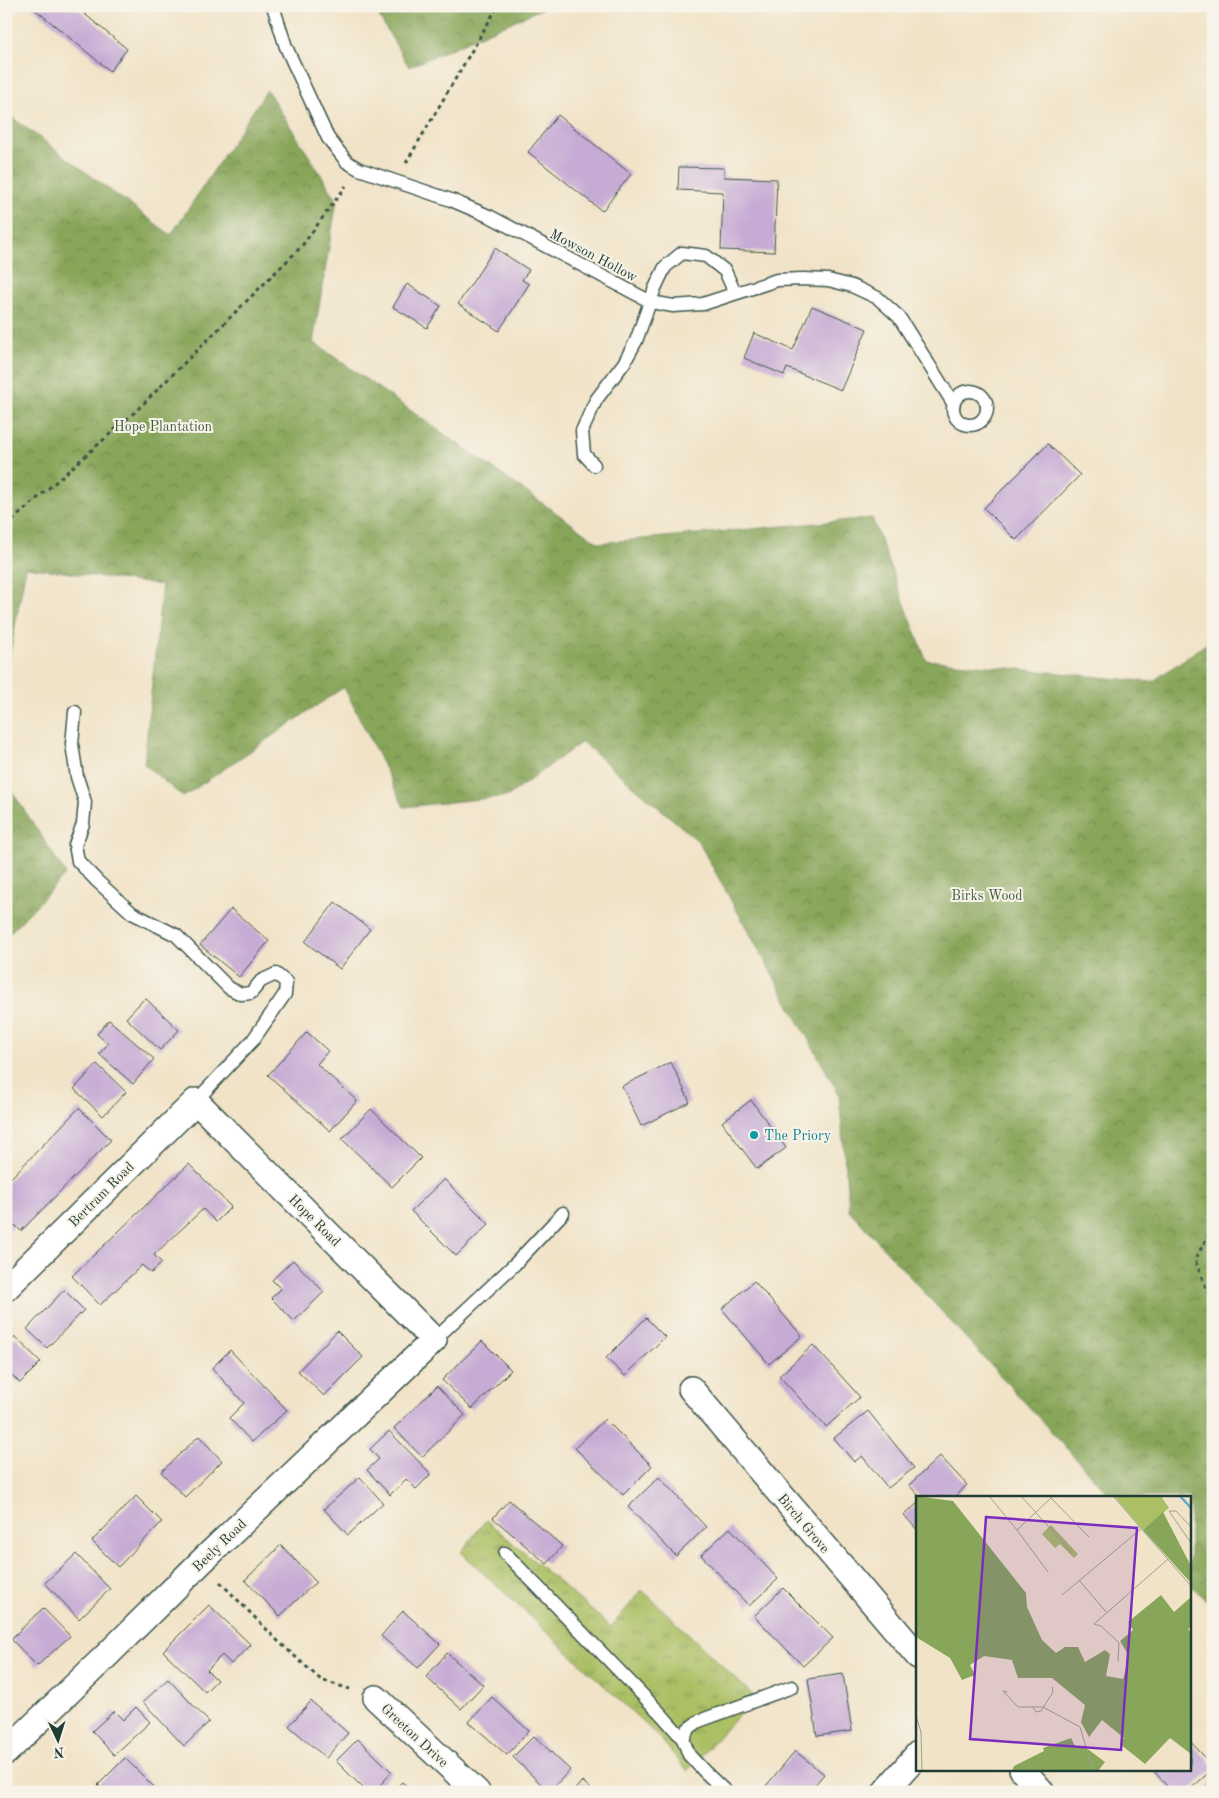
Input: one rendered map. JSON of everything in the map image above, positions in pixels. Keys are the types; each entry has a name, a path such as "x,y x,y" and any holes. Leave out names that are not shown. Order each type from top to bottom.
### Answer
{"street":[{"name":"Bertram Road","path":"6,1288 196,1100"},
{"name":"Hope Road","path":"196,1100 434,1340"},
{"name":"Beely Road","path":"6,1752 200,1562 434,1340"},
{"name":"Birch Grove","path":"691,1389 916,1654"},
{"name":"Greeton Drive","path":"376,1698 477,1792"},
{"path":"885,1792 916,1756"},
{"path":"1023,1770 1042,1792"}],"lane":[{"name":"Mowson Hollow","path":"273,6 286,47 328,138 347,162 359,169 451,200 490,217 651,302 673,306 703,304 777,280 828,280 852,286 878,298 899,317 953,403"},
{"path":"594,465 584,454 582,431 596,400 624,363 636,341 665,267 682,253 706,256 725,271 735,293"},
{"path":"75,712 72,744 77,776 85,802 83,824 75,845 78,861 132,913 176,935 229,988 242,994 251,993 261,981 276,974 286,982 285,994 253,1040 196,1100"},
{"path":"434,1340 515,1264 562,1213"},
{"path":"505,1553 661,1714 683,1739 689,1755 726,1792"},
{"path":"683,1739 688,1729 699,1721 792,1687"}],"path":[{"path":"6,526 136,411 301,248 359,169 407,163 498,6"},
{"path":"1213,1180 1209,1184 1213,1199"},
{"path":"1213,1226 1195,1260 1213,1305"},
{"path":"200,1562 278,1641 321,1680 376,1698"}],"green space":[{"path":"370,6 548,6 409,67 374,8"},
{"name":"Birks Wood","path":"267,90 337,200 313,342 599,543 872,518 926,660 1152,682 1213,639 1213,1608 1192,1586 1192,1496 1110,1496 849,1210 839,1094 698,841 582,742 508,796 404,807 344,687 183,797 144,764 162,585 26,567 6,675 6,113 171,235"},
{"path":"6,782 66,874 6,937"},
{"path":"486,1520 611,1627 642,1590 755,1697 687,1771 659,1737 461,1552"}],"building":[{"path":"31,6 75,6 127,49 110,71"},
{"path":"558,115 631,174 602,211 528,152"},
{"path":"679,167 724,168 724,177 777,179 774,252 721,250 723,192 678,190"},
{"path":"495,248 529,270 522,280 529,284 499,331 458,304"},
{"path":"407,284 441,306 427,328 393,307"},
{"path":"812,306 867,329 841,390 787,368 784,375 744,358 754,333 793,350"},
{"path":"1048,444 1080,475 1016,540 984,508"},
{"path":"335,902 370,929 340,969 305,942"},
{"path":"231,909 269,941 239,977 200,945"},
{"path":"145,998 179,1030 160,1050 126,1018"},
{"path":"109,1020 154,1059 133,1084 99,1054 108,1044 97,1034"},
{"path":"307,1032 328,1051 317,1064 357,1101 330,1131 268,1075"},
{"path":"671,1062 690,1102 641,1126 622,1086"},
{"path":"97,1064 126,1092 103,1116 74,1089"},
{"name":"The Priory","path":"751,1100 786,1148 757,1169 722,1122"},
{"path":"79,1108 111,1140 21,1231 15,1225 6,1234 6,1183"},
{"path":"371,1109 421,1158 392,1187 342,1139"},
{"path":"189,1164 231,1207 216,1222 203,1209 154,1255 162,1263 151,1273 142,1265 100,1305 72,1276"},
{"path":"444,1179 489,1224 456,1256 411,1211"},
{"path":"293,1260 324,1292 294,1321 271,1298 281,1289 272,1280"},
{"path":"754,1281 802,1336 769,1364 722,1309"},
{"path":"64,1290 84,1310 47,1348 27,1329"},
{"path":"646,1318 665,1337 625,1376 606,1358"},
{"path":"337,1331 363,1357 324,1396 298,1371"},
{"path":"15,1337 41,1362 20,1383 6,1370 6,1346"},
{"path":"482,1341 511,1370 472,1409 442,1380"},
{"path":"813,1345 860,1397 826,1427 779,1376"},
{"path":"230,1350 287,1410 252,1442 229,1418 244,1403 212,1368"},
{"path":"437,1386 465,1415 422,1457 394,1428"},
{"path":"868,1411 914,1468 888,1488 862,1456 854,1462 834,1438"},
{"path":"605,1419 652,1466 623,1495 575,1448"},
{"path":"389,1431 431,1474 416,1489 406,1479 390,1495 367,1470 379,1459 370,1449"},
{"path":"199,1436 222,1461 185,1497 161,1472"},
{"path":"940,1456 967,1485 955,1496 919,1496 909,1485"},
{"path":"360,1477 383,1503 348,1535 324,1509"},
{"path":"659,1477 706,1527 676,1556 628,1507"},
{"path":"136,1496 162,1522 118,1567 92,1541"},
{"path":"509,1500 562,1546 547,1564 493,1518"},
{"path":"916,1505 916,1529 904,1515"},
{"path":"730,1528 778,1579 749,1606 701,1555"},
{"path":"281,1545 316,1582 280,1616 245,1580"},
{"path":"76,1554 110,1589 79,1619 45,1583"},
{"path":"783,1588 833,1638 803,1666 754,1616"},
{"path":"209,1605 251,1645 231,1664 222,1655 207,1670 217,1680 205,1692 163,1651"},
{"path":"43,1608 70,1636 37,1666 11,1639"},
{"path":"403,1611 440,1644 418,1668 381,1636"},
{"path":"447,1653 483,1685 461,1709 426,1677"},
{"path":"843,1674 852,1731 817,1736 808,1679"},
{"path":"168,1679 209,1722 184,1746 143,1702"},
{"path":"492,1697 529,1731 507,1755 469,1722"},
{"path":"311,1701 348,1733 326,1758 289,1726"},
{"path":"136,1707 150,1722 114,1755 92,1731 114,1711 123,1720"},
{"path":"534,1736 570,1770 549,1792 513,1757"},
{"path":"358,1739 392,1772 374,1792 367,1792 336,1761"},
{"path":"1192,1743 1213,1766 1213,1769 1187,1792 1172,1792 1153,1770 1192,1770"},
{"path":"795,1751 824,1774 809,1792 761,1792"},
{"path":"125,1758 159,1792 105,1792 98,1785"},
{"path":"582,1781 594,1792 573,1792"},
{"path":"402,1782 413,1792 392,1792"},
{"path":"1213,1782 1213,1792 1202,1792"}],"place":[{"name":"The Priory","path":"754,1135"}],"park label":[{"name":"Hope Plantation","path":"163,426"}]}
